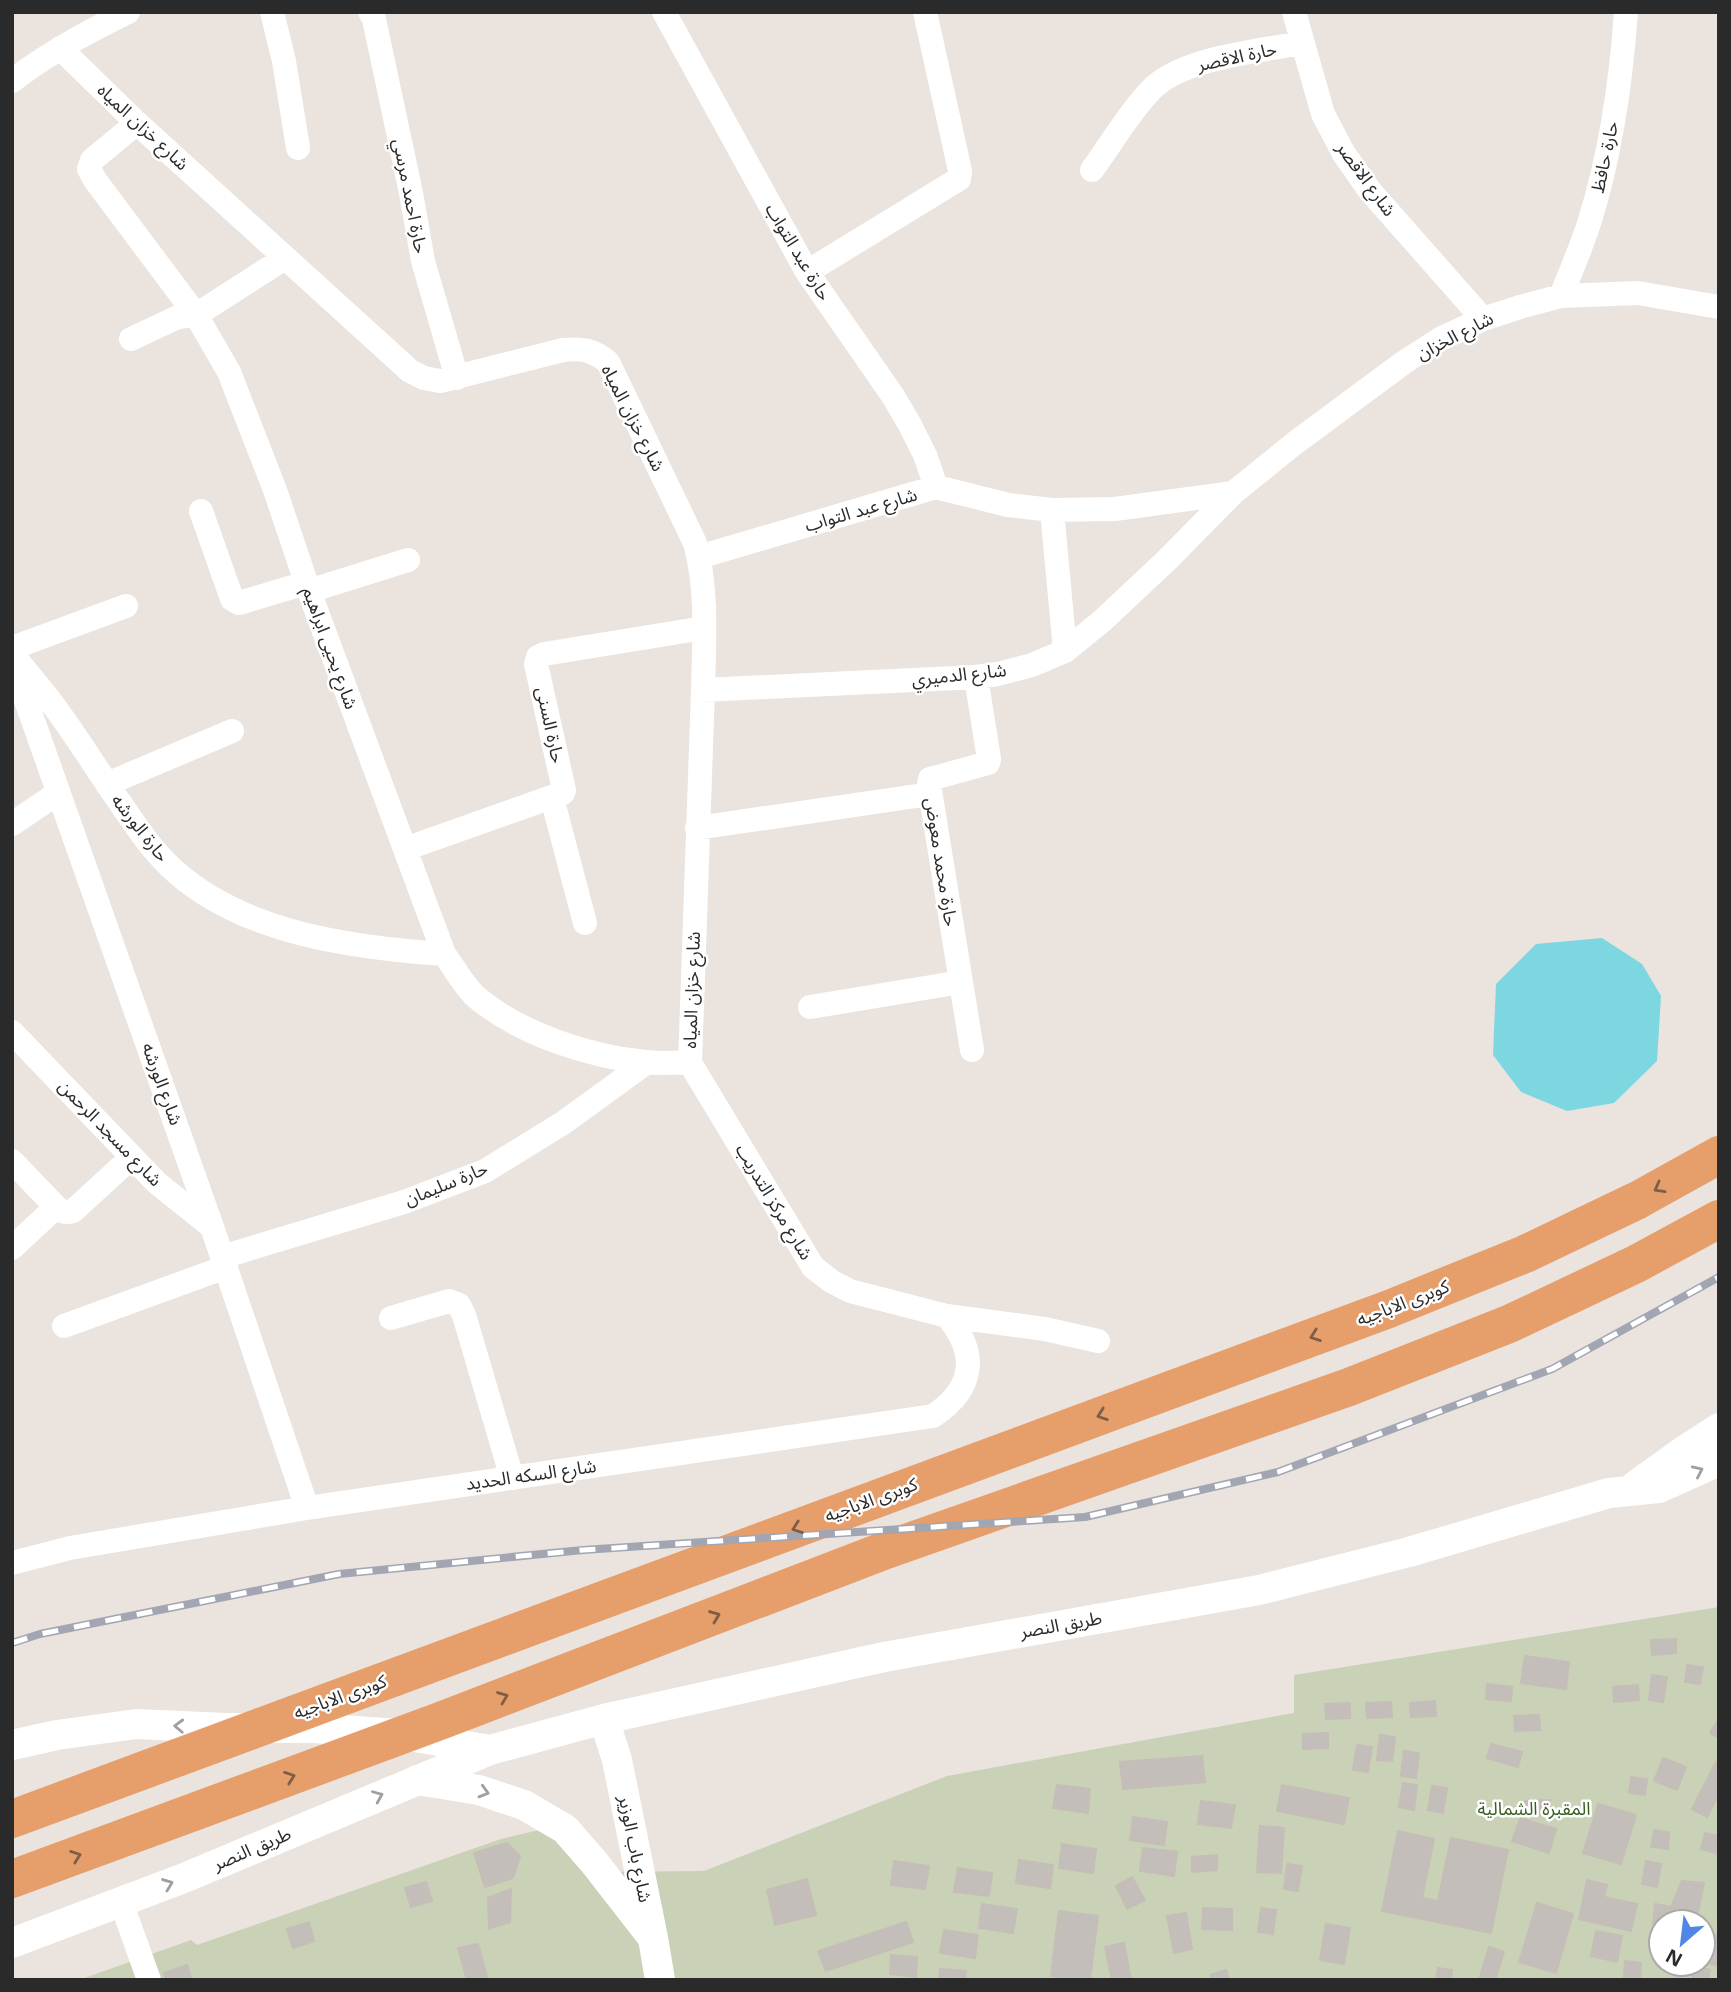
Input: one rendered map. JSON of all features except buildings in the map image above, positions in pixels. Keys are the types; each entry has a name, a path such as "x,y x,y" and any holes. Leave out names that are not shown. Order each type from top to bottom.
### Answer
{"highway":[{"name":"كوبرى الاباجيه","path":"12,1819 1389,1309 1525,1254 1639,1200 1719,1155"},
{"path":"12,1879 440,1721 886,1550 1349,1387 1509,1324 1636,1264 1719,1219"}],"street":[{"path":"12,81 86,32 128,12"},
{"path":"272,12 285,61 298,148"},
{"name":"حارة احمد مرسي","path":"370,12 374,19 423,261 457,378"},
{"name":"حارة عبد التواب","path":"664,12 807,272 893,396 925,455 936,488"},
{"path":"807,272 959,179 960,171 925,12"},
{"name":"شارع الاقصر","path":"1294,12 1323,114 1344,154 1370,191 1483,319"},
{"name":"حارة حافظ","path":"1561,296 1590,221 1610,141 1626,12"},
{"name":"حارة الاقصر","path":"1092,170 1151,89 1175,72 1203,62 1303,43"},
{"name":"شارع خزان المياه","path":"60,48 137,123 410,371 440,381 579,348 595,352 608,362 695,543 699,557 704,628 703,690 690,1063"},
{"name":"شارع يحيى ابراهيم","path":"137,123 92,160 89,169 196,315 229,372 275,490 307,587 444,954 475,996 519,1025 562,1044 607,1055 647,1062 690,1063"},
{"path":"131,339 178,317 196,315 285,258"},
{"name":"شارع الخزان","path":"1233,493 1404,363 1440,340 1483,319 1561,296 1638,293 1719,307"},
{"name":"شارع عبد التواب","path":"699,557 936,488 1007,505 1052,510 1115,509 1233,493"},
{"name":"شارع الدميري","path":"703,690 976,677 1032,666 1065,651 1102,621 1233,493"},
{"path":"1052,510 1065,651"},
{"path":"201,511 232,599 239,603 408,560"},
{"path":"12,651 126,606"},
{"name":"حارة السنى","path":"552,798 564,790 536,664 538,657 704,628"},
{"name":"حارة الورشه","path":"12,651 55,706 148,842 177,873 213,899 248,916 324,939 377,948 444,954"},
{"name":"شارع الورشه","path":"14,673 212,1227 307,1508"},
{"name":"حارة محمد معوض","path":"972,1050 929,784 930,779 988,763 976,677"},
{"path":"107,784 232,731"},
{"path":"12,824 58,793"},
{"path":"697,828 930,794"},
{"path":"405,849 552,798 585,923"},
{"path":"810,1007 961,982"},
{"name":"شارع مسجد الرحمن","path":"12,1032 157,1183 212,1227"},
{"name":"حارة سليمان","path":"64,1326 224,1262 404,1202 485,1171 563,1123 647,1062"},
{"name":"شارع مركز التدريب","path":"690,1063 813,1266 831,1281 850,1291 947,1316 1045,1329 1098,1341"},
{"path":"12,1161 56,1207 67,1213 73,1211 132,1157"},
{"path":"12,1248 56,1207"},
{"path":"391,1318 449,1301 459,1305 512,1478"},
{"name":"شارع السكه الحديد","path":"12,1563 70,1548 307,1508 933,1416 950,1405 961,1389 968,1370 964,1340 947,1316"},
{"name":"طريق النصر","path":"1629,1490 1719,1429"},
{"name":"طريق النصر","path":"12,1943 184,1878 490,1750 604,1719 884,1657 1259,1590 1409,1552 1609,1493 1658,1488 1719,1461"},
{"name":"شارع باب الوزير","path":"604,1719 617,1760 660,1980"},
{"name":"طريق النصر","path":"12,1745 57,1735 136,1724 314,1728 398,1734 490,1750"},
{"path":"417,1780 479,1790 524,1805 565,1829 653,1938"},
{"path":"121,1902 149,1980"}],"green space":[{"name":"المقبرة الشمالية","path":"1719,1607 1719,1980 79,1980 191,1940 197,1945 501,1839 544,1829 588,1872 704,1871 947,1776 1294,1713 1294,1675"}],"water":[{"path":"1602,938 1642,964 1661,996 1657,1061 1614,1103 1567,1111 1521,1092 1493,1055 1496,984 1536,944"}],"railway":[{"path":"12,1643 40,1634 339,1574 583,1550 1085,1517 1278,1472 1552,1369 1719,1277"}]}
